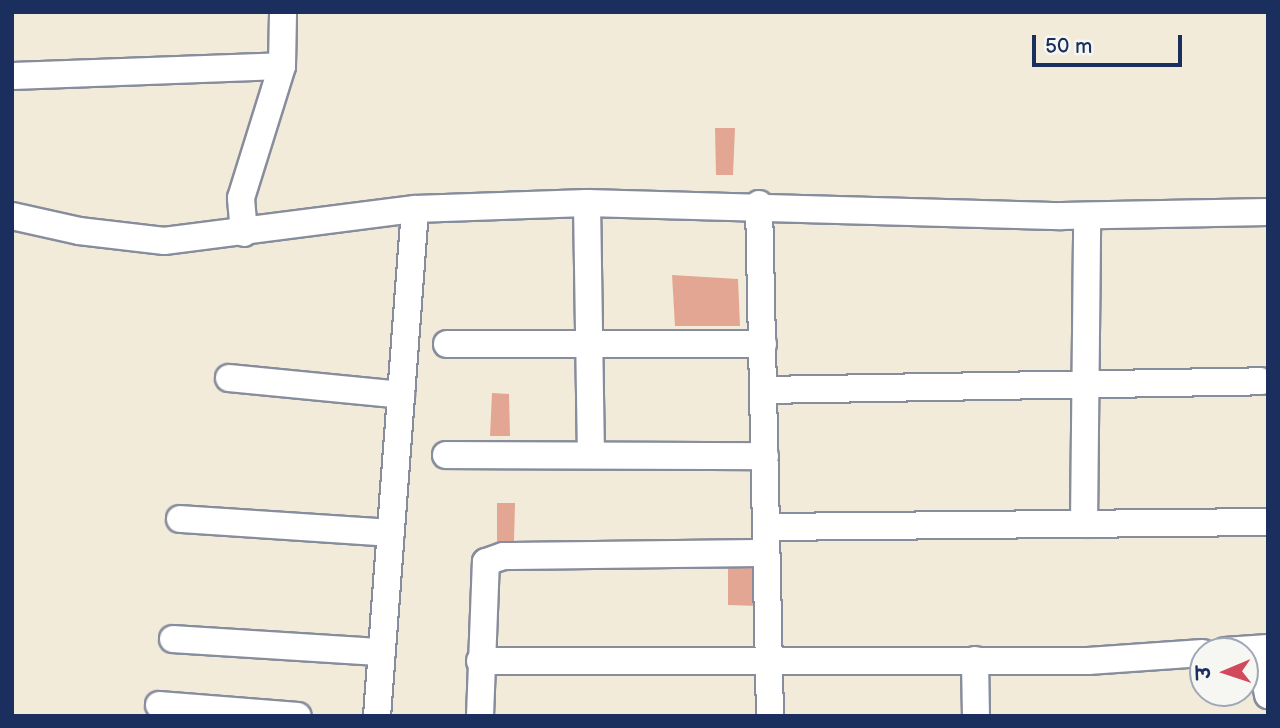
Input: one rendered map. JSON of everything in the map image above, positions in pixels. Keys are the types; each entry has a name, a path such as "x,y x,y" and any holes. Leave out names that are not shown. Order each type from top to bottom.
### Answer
{"street":[{"path":"244,233 244,183 282,66 283,12"},
{"path":"12,76 282,66"},
{"path":"12,215 121,238 244,233 415,209 587,203 759,204 1087,216 1268,212"},
{"path":"587,203 587,345 591,455"},
{"path":"759,204 770,716"},
{"path":"377,716 415,209"},
{"path":"1084,524 1087,216"},
{"path":"447,344 763,344"},
{"path":"229,378 401,395"},
{"path":"763,390 1261,381"},
{"path":"446,455 765,456"},
{"path":"180,519 391,533"},
{"path":"766,527 1268,522"},
{"path":"480,716 481,572 493,558 766,553"},
{"path":"173,639 382,652"},
{"path":"1264,648 1268,695"},
{"path":"480,661 975,660 1189,653"},
{"path":"975,660 976,716"},
{"path":"159,705 298,716"}],"building":[{"path":"715,128 735,128 733,175 716,175"},
{"path":"672,275 738,279 740,326 675,326"},
{"path":"492,393 509,394 510,436 490,436"},
{"path":"497,503 515,503 514,541 497,541"},
{"path":"728,566 757,567 758,606 728,605"}]}
